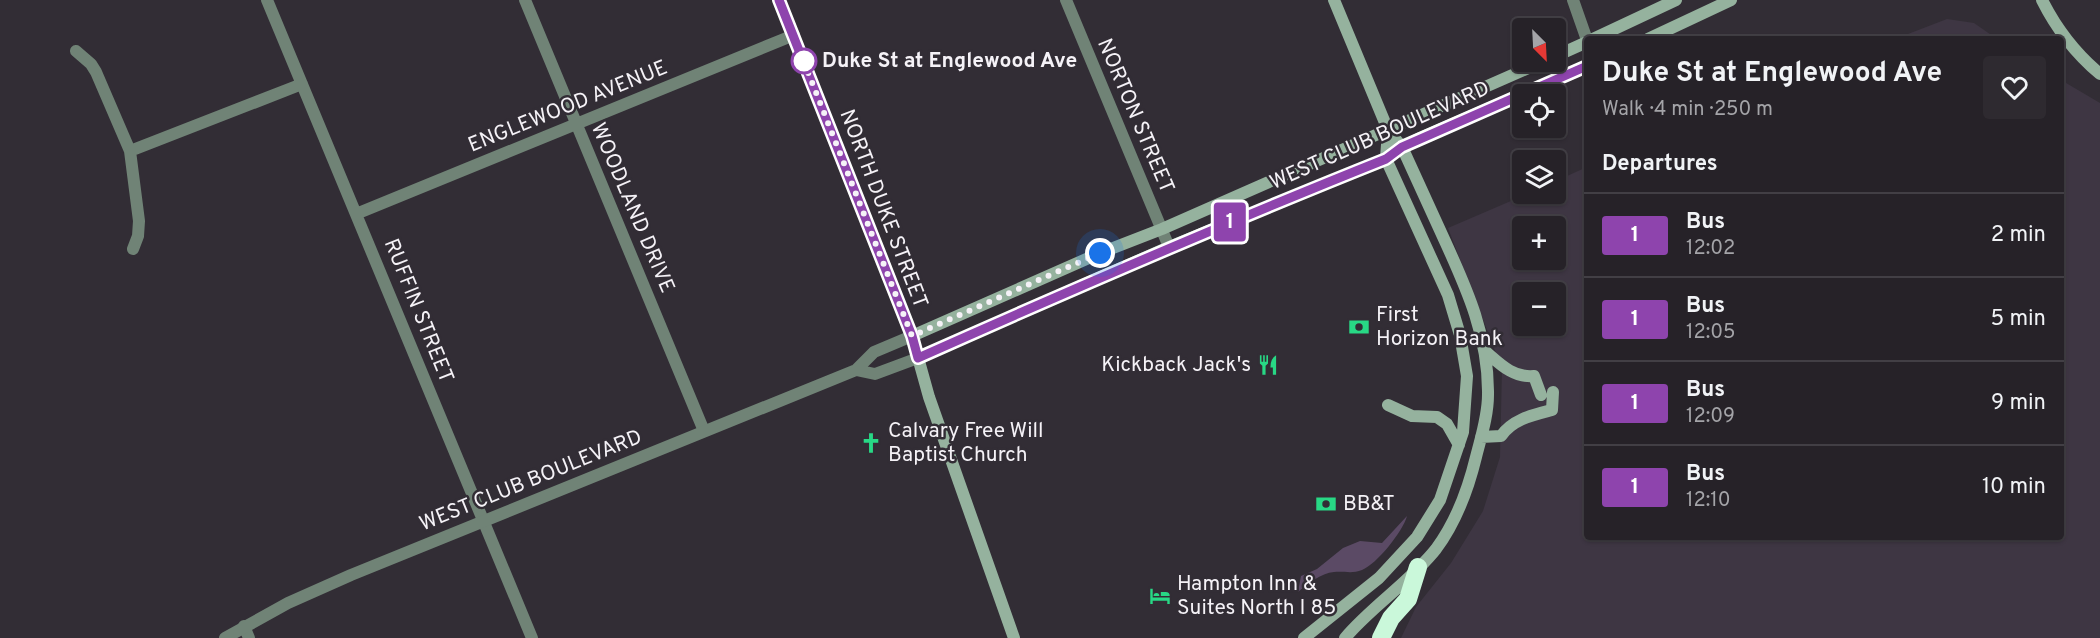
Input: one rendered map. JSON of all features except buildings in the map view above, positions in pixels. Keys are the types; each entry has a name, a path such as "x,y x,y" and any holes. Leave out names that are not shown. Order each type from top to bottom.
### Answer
{"highway":[{"path":"1381,638 1391,618 1408,599 1419,567"}],"main road":[{"name":"NORTH DUKE STREET","path":"779,0 912,336 962,492 1014,638"},
{"path":"1334,0 1388,130 1402,147 1466,288 1485,351 1488,398 1470,481 1448,530 1435,550 1419,567 1345,638"},
{"path":"1599,36 1676,0"},
{"path":"1654,36 1731,0"},
{"path":"2042,0 2057,27 2076,51 2100,74"},
{"path":"1566,51 1584,42"},
{"name":"WEST CLUB BOULEVARD","path":"918,358 1169,247 1386,159 1402,147 1584,67"},
{"name":"WEST CLUB BOULEVARD","path":"912,336 1519,72"},
{"path":"1304,638 1379,578 1417,537 1440,500 1459,445 1466,413 1467,376 1460,335 1448,295 1386,159 1388,130"},
{"path":"1481,437 1500,436 1510,425 1521,419 1552,410 1547,393 1534,376 1525,377 1508,371 1485,351"},
{"path":"1388,405 1412,417 1437,417 1447,424 1459,445"}],"street":[{"name":"RUFFIN STREET","path":"267,0 532,638"},
{"name":"WOODLAND DRIVE","path":"525,0 704,431"},
{"name":"NORTON STREET","path":"1066,0 1169,247"},
{"path":"1573,0 1585,36"},
{"name":"ENGLEWOOD AVENUE","path":"356,214 794,35"},
{"path":"76,51 91,64 96,72 130,151 139,221 138,236 133,249"},
{"path":"130,151 302,84"},
{"name":"WEST CLUB BOULEVARD","path":"225,638 246,632 299,598 856,370 874,352 912,336"},
{"name":"WEST CLUB BOULEVARD","path":"856,370 875,374 918,358"}],"shaded area":[{"path":"1947,19 1974,23 1993,36 1903,36"},
{"path":"2064,82 2100,103 2100,638 1401,638 1416,607 1451,563 1483,511 1500,457 1502,369 1448,228 1512,200 1512,204 1566,204 1566,176 1584,168 1584,540 2064,540"},
{"path":"1407,516 1389,546 1368,567 1355,572 1324,574 1298,592 1301,576 1317,569 1343,548 1360,541 1382,543"}],"bus line":[{"name":"1","path":"779,0 912,336 918,358 1169,247 1386,159 1402,147 1584,67"}],"place":[{"name":"Duke St at Englewood Ave","path":"804,61"},
{"name":"First Horizon Bank","path":"1359,327"},
{"name":"Kickback Jack's","path":"1268,365"},
{"name":"Calvary Free Will Baptist Church","path":"871,443"},
{"name":"BB&T","path":"1326,504"},
{"name":"Hampton Inn & Suites North I 85","path":"1160,596"}],"route":[{"path":"804,61 802,57 912,336 1100,253"}]}
